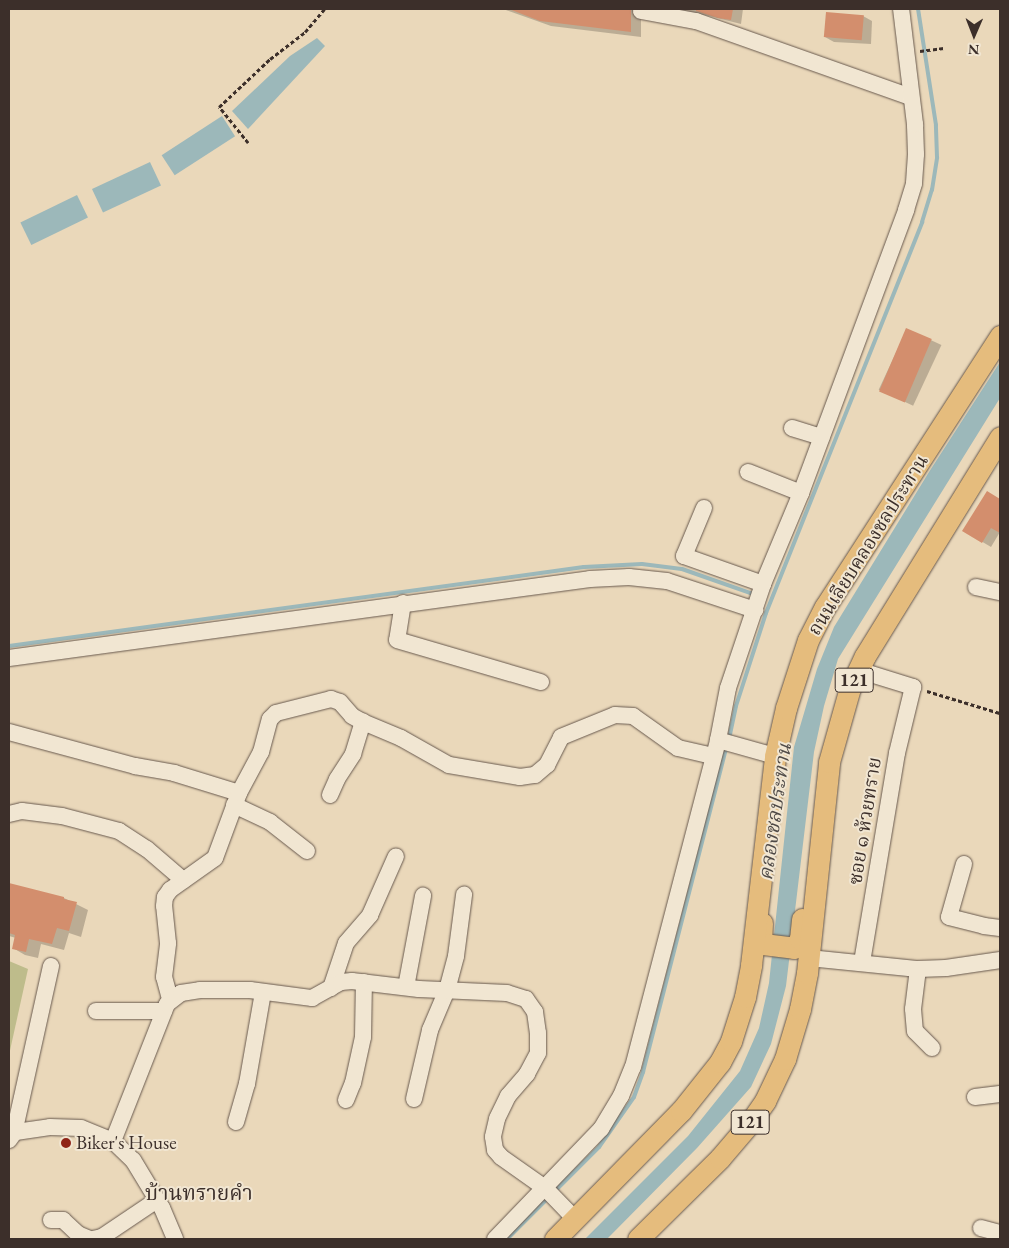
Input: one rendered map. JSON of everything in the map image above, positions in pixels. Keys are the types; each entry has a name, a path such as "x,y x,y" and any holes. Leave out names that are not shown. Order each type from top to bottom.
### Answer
{"main road":[{"name":"ถนนเลียบคลองชลประทาน","path":"555,1239 568,1211 681,1111 720,1062 731,1042 745,997 751,965 769,826 775,756 786,708 808,640 825,607 1000,336"},
{"name":"121","path":"638,1239 720,1158 749,1124 765,1101 785,1059 800,1009 799,955 821,838 830,762 850,688 858,670 999,441"},
{"path":"731,1042 747,1022 764,951 761,940 769,826"},
{"path":"764,951 799,955"}],"street":[{"path":"495,1239 548,1190 601,1130 621,1096 630,1074 712,756 721,741 728,688 762,588 801,493 900,229 914,182 916,154 901,9"},
{"path":"641,11 696,20 911,97"},
{"path":"792,428 822,437"},
{"path":"748,472 801,493"},
{"path":"704,508 684,556 762,588"},
{"path":"9,658 590,579 629,577 667,581 755,610"},
{"path":"976,587 1000,592"},
{"path":"404,603 397,640 541,682"},
{"path":"858,670 913,687"},
{"name":"ซอย ๑ ห้วยทราย","path":"862,963 897,753 913,687"},
{"path":"113,1142 167,1005 164,977 168,944 164,906 170,890 215,858 237,799 261,752 270,720 276,713 331,699 340,702 352,716 401,738 449,765 520,777 535,775 547,765 561,737 615,715 633,716 678,748 712,756"},
{"path":"330,795 337,779 353,754 363,722"},
{"path":"9,732 135,766 174,773 237,799 307,851"},
{"path":"721,741 775,756"},
{"path":"9,814 22,811 62,816 119,831 148,849 183,880"},
{"path":"331,988 346,943 370,915 396,856"},
{"path":"964,864 948,917 1000,928"},
{"path":"414,1099 430,1030 447,990 456,956 464,895"},
{"path":"406,987 423,896"},
{"path":"799,955 918,969 946,968 1000,960"},
{"path":"51,966 10,1135 50,1127 81,1128 113,1142 133,1160 157,1200 175,1239"},
{"path":"918,969 913,1009 915,1031 932,1048"},
{"path":"96,1011 167,1005 181,993 200,990 263,992 312,998 341,982 364,982 406,987 507,993 526,999 535,1012 538,1053 527,1074 508,1096 497,1119 493,1137 495,1150 501,1157 548,1190 568,1211"},
{"path":"346,1100 353,1083 363,1037 364,982"},
{"path":"236,1122 247,1084 263,992"},
{"path":"975,1097 1000,1094"},
{"path":"51,1220 63,1220 78,1234 91,1239 102,1237 157,1200"},
{"path":"981,1228 1000,1233"}],"path":[{"path":"248,143 219,107 270,59 305,32 324,9"},
{"path":"930,50 946,48"},
{"path":"913,687 1000,713"}],"shaded area":[{"path":"9,961 28,969 9,1055"}],"water":[{"path":"317,38 325,46 248,129 232,111 290,56"},
{"path":"222,116 235,136 175,175 162,155"},
{"path":"150,162 161,186 103,213 92,189"},
{"path":"77,195 88,217 31,245 20,223"},
{"path":"1000,362 1000,398 838,659 824,706 814,752 786,986 771,1044 751,1087 697,1148 607,1239 585,1239 688,1136 740,1071 759,1028 769,983 794,747 817,669 834,627 929,472"}],"building":[{"path":"509,9 631,9 631,32 540,21"},
{"path":"696,9 733,9 731,20 718,18 696,11"},
{"path":"826,12 864,15 862,40 824,37"},
{"path":"906,328 932,339 905,402 879,392"},
{"path":"987,491 1000,499 1000,533 991,528 982,543 962,531"},
{"path":"9,883 77,902 69,931 57,928 52,944 29,939 26,952 12,949 15,935 9,933"}],"waterway":[{"path":"729,739 736,706 766,613 922,222 932,190 937,157 936,125 918,9"},
{"path":"9,646 584,567 642,564 682,569 756,595"},
{"path":"554,1192 599,1147 634,1097 643,1072 727,746"},
{"path":"507,1239 549,1197"}],"place":[{"name":"Biker's House","path":"66,1143"}],"district":[{"name":"บ้านทรายคำ","path":"199,1193"}],"water label":[{"name":"คลองชลประทาน","path":"775,812"}]}
